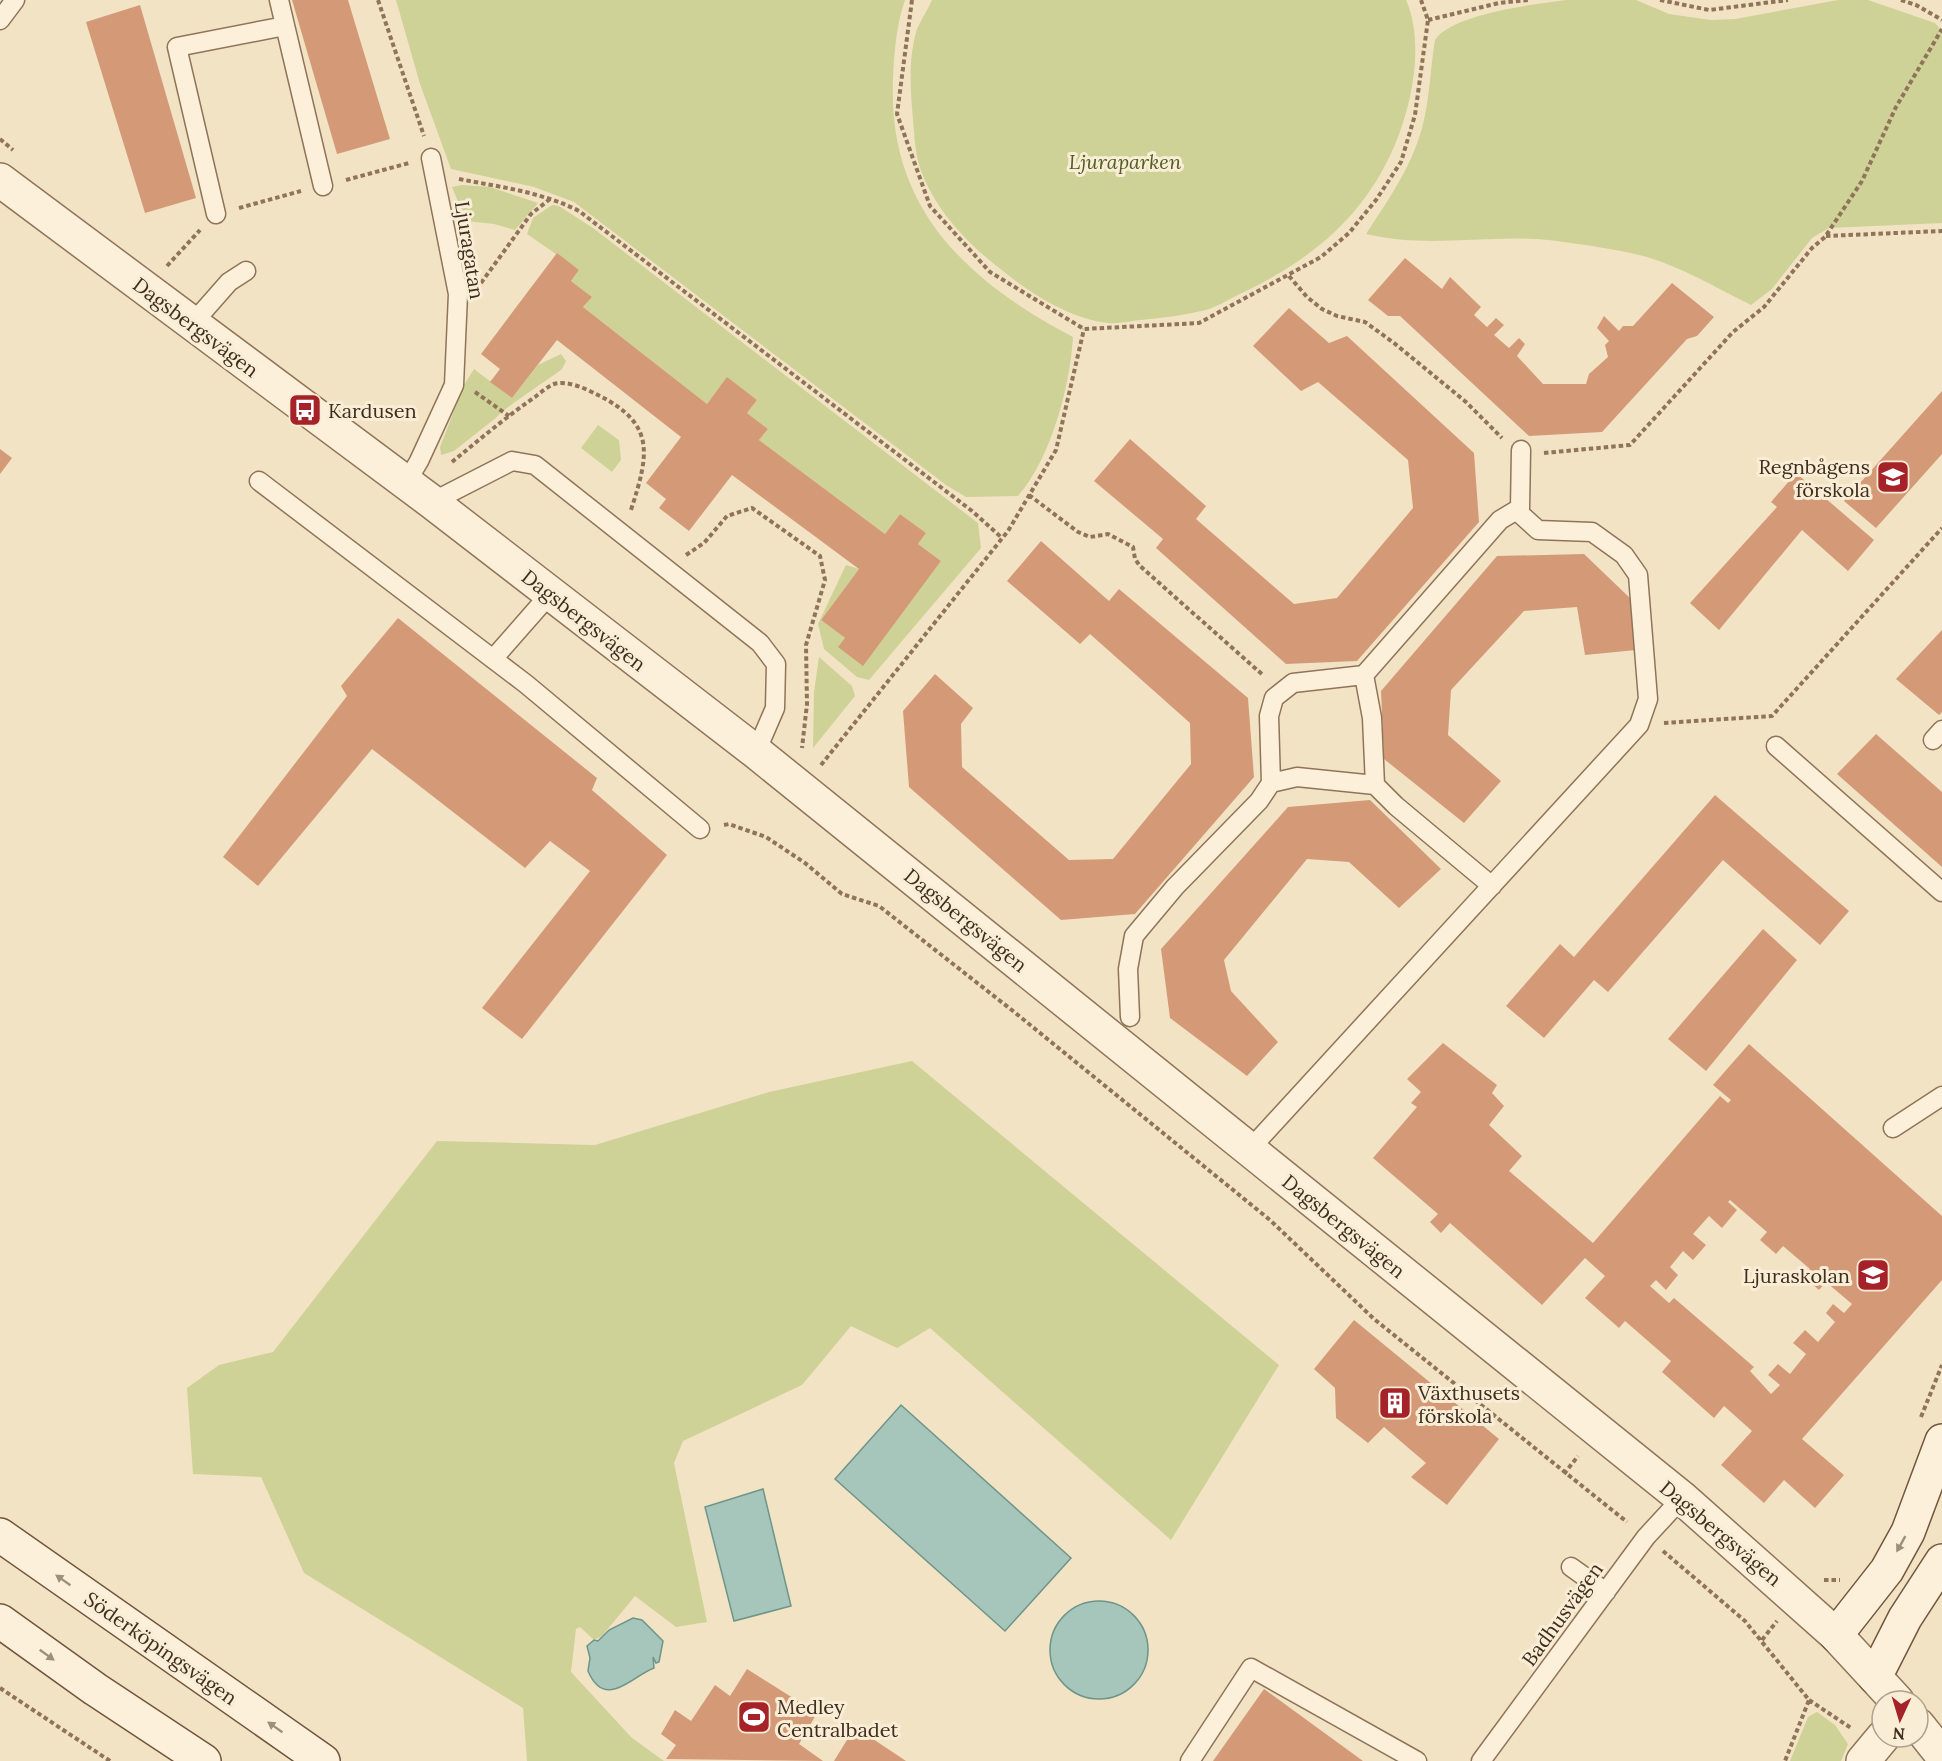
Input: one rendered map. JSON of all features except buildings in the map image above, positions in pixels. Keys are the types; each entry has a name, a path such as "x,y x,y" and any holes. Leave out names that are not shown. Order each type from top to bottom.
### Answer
{"street":[{"name":"Dagsbergsvägen","path":"0,180 432,502 803,789 1513,1364 1682,1498 1836,1635 1886,1689"},
{"path":"1836,1635 1887,1570 1908,1532 1931,1431"},
{"name":"Söderköpingsvägen","path":"0,1535 323,1761"},
{"path":"1875,1677 1905,1618 1933,1595 1942,1561"},
{"path":"0,1621 95,1689 204,1761"},
{"path":"1930,1740 1942,1755"},
{"path":"1863,1761 1873,1749"}],"lane":[{"path":"0,20 15,0"},
{"path":"279,0 323,186"},
{"path":"216,214 177,47 285,26"},
{"name":"Ljuragatan","path":"406,483 424,451 454,385 455,377 458,294 433,166"},
{"path":"192,324 229,282 246,271"},
{"path":"1130,1017 1128,969 1134,936 1175,887 1259,801 1270,783 1269,716 1274,698 1293,683 1364,675 1500,520 1520,508 1521,450"},
{"path":"432,502 512,461 535,465 760,643 776,664 775,708 756,752"},
{"path":"259,481 493,659 700,829"},
{"path":"1250,1149 1639,725 1648,699 1638,575 1623,555 1592,532 1538,530 1517,511"},
{"path":"493,659 550,594"},
{"path":"1364,675 1372,718 1375,785"},
{"path":"1776,746 1942,892"},
{"path":"1270,783 1297,777 1375,785 1396,806 1492,886"},
{"path":"1893,1128 1942,1096"},
{"name":"Badhusvägen","path":"1481,1761 1647,1537 1682,1498"},
{"path":"1571,1566 1606,1592"},
{"path":"1190,1761 1251,1668 1417,1761"}],"path":[{"path":"912,0 897,114 930,206 990,272 1084,329 1199,323 1321,257 1349,233 1376,200 1401,162 1415,115 1428,20 1420,0"},
{"path":"1428,20 1499,3 1528,0"},
{"path":"1660,0 1709,10 1788,0"},
{"path":"1901,0 1916,5 1942,20"},
{"path":"1289,276 1307,297 1322,309 1336,316 1365,322 1394,343 1466,402 1513,448 1534,453 1630,446 1733,332 1764,307 1812,248 1825,237 1862,181 1896,107 1942,29"},
{"path":"433,166 550,198 579,212 972,511 1002,538"},
{"path":"458,306 487,276 531,214 550,198"},
{"path":"1825,237 1942,231"},
{"path":"803,789 1002,538 1029,495 1056,450 1084,329"},
{"path":"455,377 509,416"},
{"path":"446,467 509,416 554,384 579,386 612,402 638,425 645,445 638,489 623,535"},
{"path":"1029,495 1078,532 1090,537 1108,534 1133,547 1135,559 1140,566 1282,692"},
{"path":"665,569 704,543 727,516 752,508 820,556 825,580 806,645 807,704 802,749"},
{"path":"1639,725 1772,716 1942,528"},
{"path":"700,829 729,824 766,837 805,863 842,894 879,906 1013,1011 1270,1220 1374,1319 1564,1474 1647,1537 1745,1621 1809,1700 1785,1761"},
{"path":"1931,1431 1942,1365"},
{"path":"1820,1578 1826,1582 1843,1580"},
{"path":"0,1688 110,1761"}],"green space":[{"path":"396,0 905,0 894,61 895,126 904,167 920,203 941,236 968,265 999,291 1073,337 1068,378 1057,421 1040,462 1018,496 966,497 946,485 574,202 534,187 451,169 420,84"},
{"name":"Ljuraparken","path":"932,0 1406,0 1414,33 1412,87 1398,137 1372,188 1337,230 1316,248 1270,279 1206,310 1121,323 1095,321 1055,306 1018,283 968,241 935,200 918,161 911,98 911,68 917,29"},
{"path":"1567,0 1636,0 1669,14 1711,20 1735,19 1838,0 1868,0 1935,23 1942,31 1942,223 1829,228 1812,238 1772,289 1751,305 1674,267 1647,257 1612,249 1548,240 1435,241 1366,234 1398,183 1417,143 1427,106 1435,40 1444,31 1458,23 1476,17"},
{"path":"462,185 490,187 538,203 515,230 494,224 466,221 452,187"},
{"path":"552,205 559,206 593,228 978,523 981,548 869,680 857,677 824,649 818,624 846,565 859,569 821,620 845,638 863,665 941,561 918,544 926,533 900,514 885,534 759,440 768,429 747,413 757,400 727,378 707,404 583,307 592,297 571,281 579,270 527,234 533,218"},
{"path":"561,354 566,361 562,369 507,408 454,451 441,455 440,447 464,385 474,369 512,398 538,365"},
{"path":"598,425 619,440 621,460 612,472 581,448"},
{"path":"819,657 852,686 855,696 813,748 814,692"},
{"path":"912,1061 1279,1365 1171,1540 930,1328 897,1348 851,1326 802,1385 683,1441 674,1463 707,1622 676,1627 635,1596 602,1636 594,1640 580,1627 576,1629 571,1672 632,1738 664,1761 527,1761 523,1708 304,1573 261,1477 193,1474 187,1388 219,1365 273,1352 437,1141 595,1145 769,1092"},
{"path":"1817,1712 1835,1725 1848,1744 1841,1761 1790,1761 1808,1717"}],"water":[{"path":"901,1405 1071,1558 1005,1631 835,1479"},
{"path":"763,1489 791,1606 734,1621 705,1507"},
{"path":"1099,1601 1118,1605 1134,1615 1144,1631 1148,1650 1144,1669 1134,1685 1118,1695 1099,1699 1080,1695 1064,1685 1054,1669 1050,1650 1054,1631 1064,1615 1080,1605"},
{"path":"633,1618 642,1620 663,1641 659,1662 656,1663 653,1657 654,1668 619,1688 602,1689 595,1683 588,1671 590,1658 587,1646 594,1640 598,1641 609,1630"}],"place":[{"name":"Kardusen","path":"305,410"},
{"name":"Regnbågens förskola","path":"1893,477"},
{"name":"Ljuraskolan","path":"1873,1275"},
{"name":"Växthusets förskola","path":"1395,1403"},
{"name":"Medley Centralbadet","path":"754,1717"}]}
